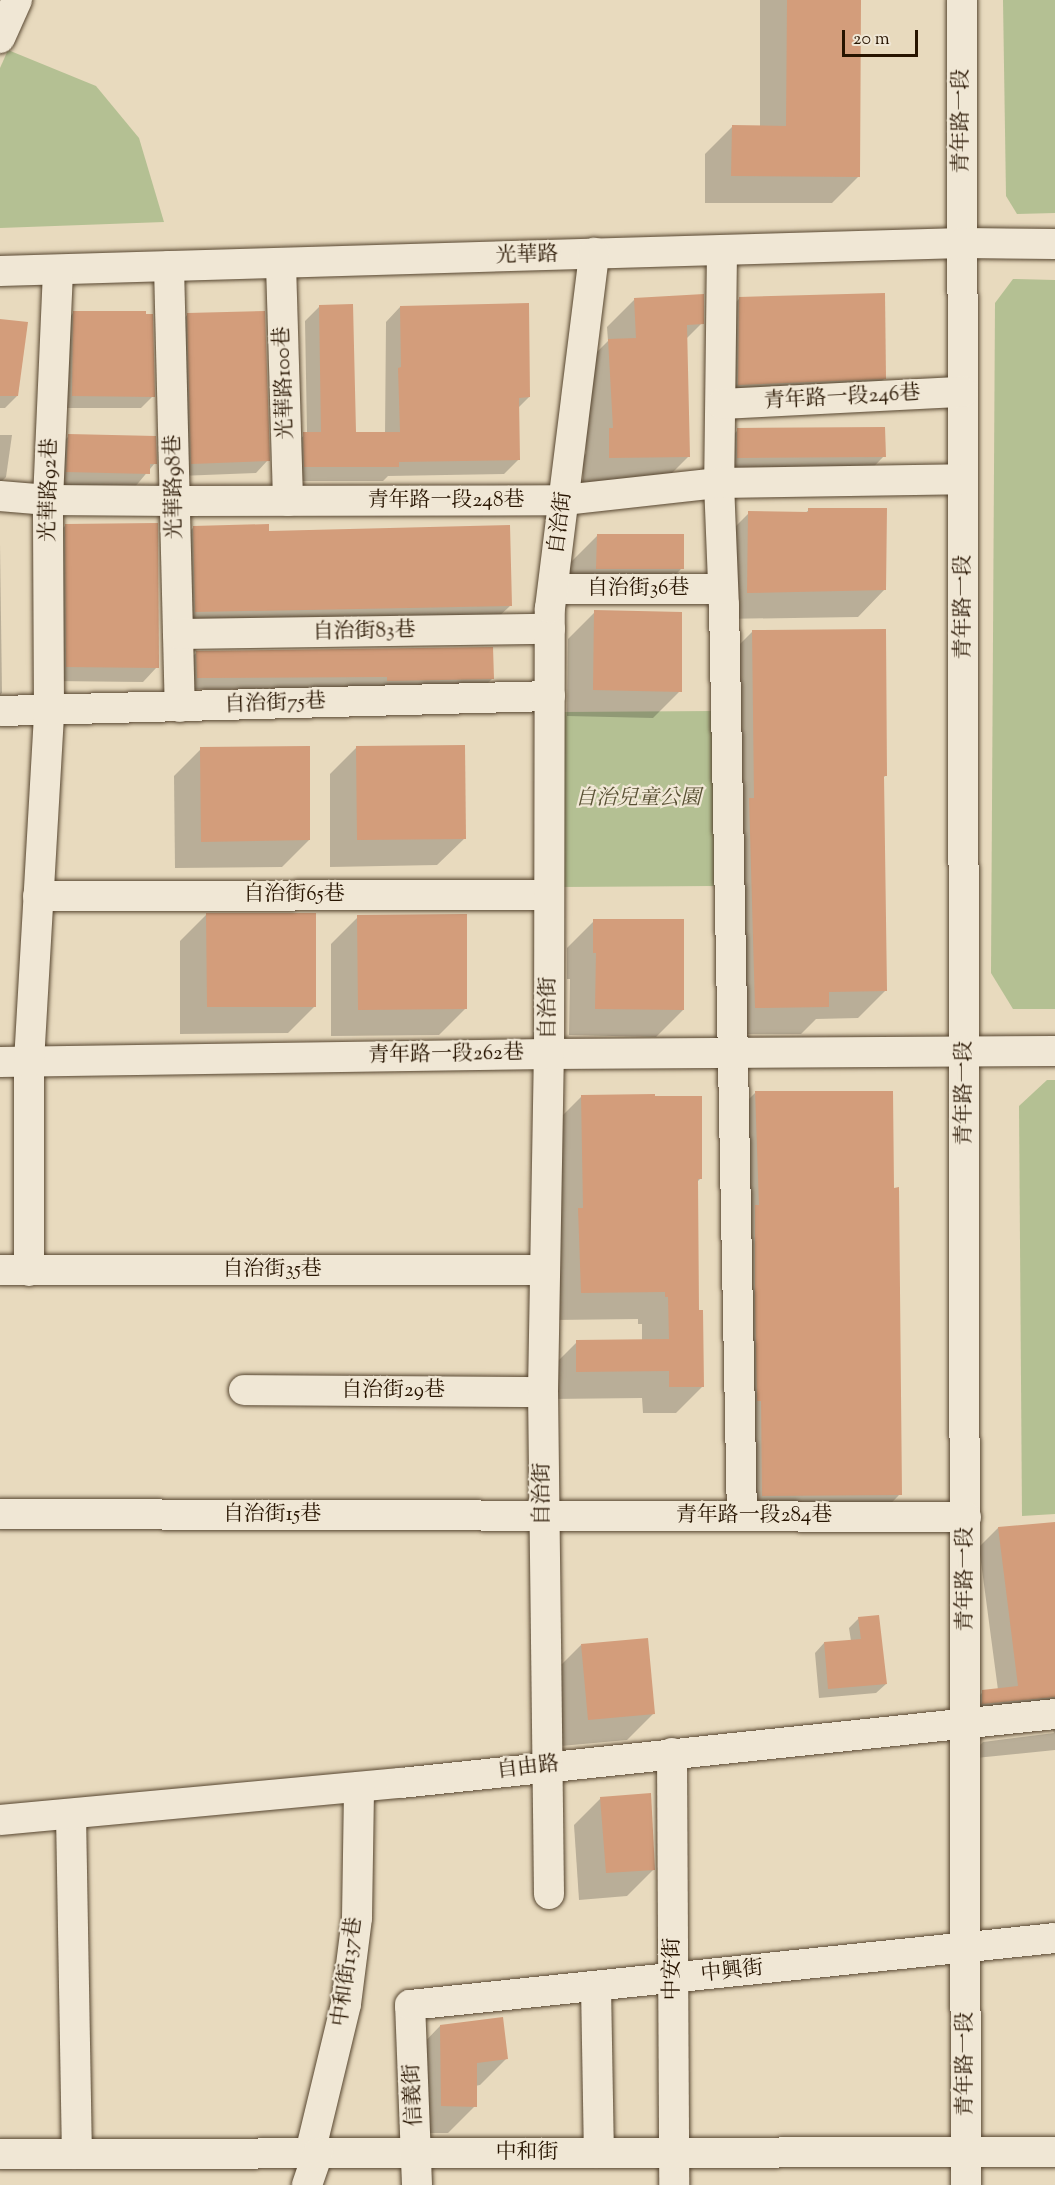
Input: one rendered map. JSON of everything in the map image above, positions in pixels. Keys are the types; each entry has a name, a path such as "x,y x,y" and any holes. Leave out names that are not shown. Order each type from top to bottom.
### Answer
{"street":[{"path":"0,38 17,0"},
{"name":"青年路一段","path":"962,0 966,2185"},
{"name":"光華路","path":"0,271 963,243 1055,244"},
{"path":"722,251 722,404 719,483 742,1516"},
{"name":"自治街","path":"549,1894 543,1516 543,1270 549,1054 550,629 594,253"},
{"name":"光華路100巷","path":"281,264 288,501"},
{"name":"光華路98巷","path":"170,266 180,707"},
{"name":"光華路92巷","path":"29,1271 14,1062 38,896 49,710 48,500 58,270"},
{"name":"青年路一段246巷","path":"722,404 963,392"},
{"name":"青年路一段248巷","path":"0,496 48,500 175,501 564,500 719,483 963,479"},
{"name":"自治街36巷","path":"553,589 723,589"},
{"name":"自治街83巷","path":"178,634 550,629"},
{"name":"自治街75巷","path":"0,711 550,696"},
{"name":"自治街65巷","path":"38,896 549,895"},
{"name":"青年路一段262巷","path":"14,1062 549,1054 1055,1051"},
{"name":"自治街35巷","path":"0,1270 543,1270"},
{"name":"自治街29巷","path":"244,1390 543,1392"},
{"name":"自治街15巷","path":"0,1514 543,1516"},
{"name":"青年路一段284巷","path":"543,1516 966,1517"},
{"name":"自由路","path":"0,1820 359,1787 1055,1714"},
{"name":"中安街","path":"672,1753 674,2185"},
{"name":"中和街137巷","path":"307,2185 346,2004 357,1918 359,1787"},
{"path":"71,1814 77,2154"},
{"name":"中興街","path":"410,2005 1055,1938"},
{"path":"596,1986 600,2152"},
{"name":"信義街","path":"410,2005 417,2185"},
{"name":"中和街","path":"0,2154 1055,2152"}],"green space":[{"path":"1003,0 1055,0 1055,213 1017,214 1006,196"},
{"path":"8,50 96,86 139,138 164,222 0,228 0,68"},
{"path":"1013,279 1055,280 1055,1009 1013,1009 991,973 995,303"},
{"name":"自治兒童公園","path":"713,711 714,886 563,887 562,712"},
{"path":"1047,1080 1055,1080 1055,1514 1022,1516 1019,1106"}],"building":[{"path":"787,0 861,0 860,177 731,176 732,125 786,126"},
{"path":"885,293 886,379 738,385 739,297"},
{"path":"704,294 704,324 687,325 690,457 609,458 609,428 613,428 608,339 636,338 634,298"},
{"path":"529,303 530,397 519,398 520,460 399,462 399,467 304,467 303,432 321,432 319,305 353,304 356,432 400,432 398,368 401,367 400,306"},
{"path":"73,311 146,311 146,314 153,314 155,397 72,396"},
{"path":"265,311 270,461 191,464 187,313"},
{"path":"0,319 28,322 18,396 0,396"},
{"path":"885,427 886,457 737,458 737,428"},
{"path":"68,434 156,436 157,464 150,464 150,474 66,472"},
{"path":"808,508 887,508 886,590 747,593 748,511 808,512"},
{"path":"158,523 159,668 66,667 65,524"},
{"path":"269,524 269,531 510,525 512,606 195,612 193,526"},
{"path":"597,534 684,534 684,569 596,569"},
{"path":"594,610 682,612 682,692 593,690"},
{"path":"886,629 887,776 884,776 887,991 829,992 829,1007 755,1008 749,798 754,798 752,630"},
{"path":"493,647 494,679 387,681 387,677 197,678 196,651"},
{"path":"465,745 466,839 357,840 356,746"},
{"path":"310,746 310,840 201,842 200,747"},
{"path":"206,913 316,913 316,1007 207,1007"},
{"path":"467,914 467,1009 358,1010 357,915"},
{"path":"593,919 684,919 684,1010 595,1009 596,953 593,953"},
{"path":"755,1091 893,1091 894,1188 899,1187 902,1495 762,1496 761,1401 757,1401 755,1303 755,1205 759,1205"},
{"path":"655,1094 655,1096 702,1096 702,1179 698,1179 699,1310 703,1310 704,1387 669,1387 669,1371 576,1372 576,1340 669,1339 668,1297 665,1297 665,1292 581,1293 578,1208 583,1208 581,1095"},
{"path":"1055,1522 1055,1697 982,1704 982,1690 1018,1686 998,1527"},
{"path":"879,1615 887,1684 828,1689 824,1642 861,1639 858,1617"},
{"path":"648,1638 655,1714 588,1720 581,1644"},
{"path":"651,1793 655,1870 606,1873 600,1797"},
{"path":"503,2017 508,2059 477,2063 477,2107 441,2106 440,2025"}]}
